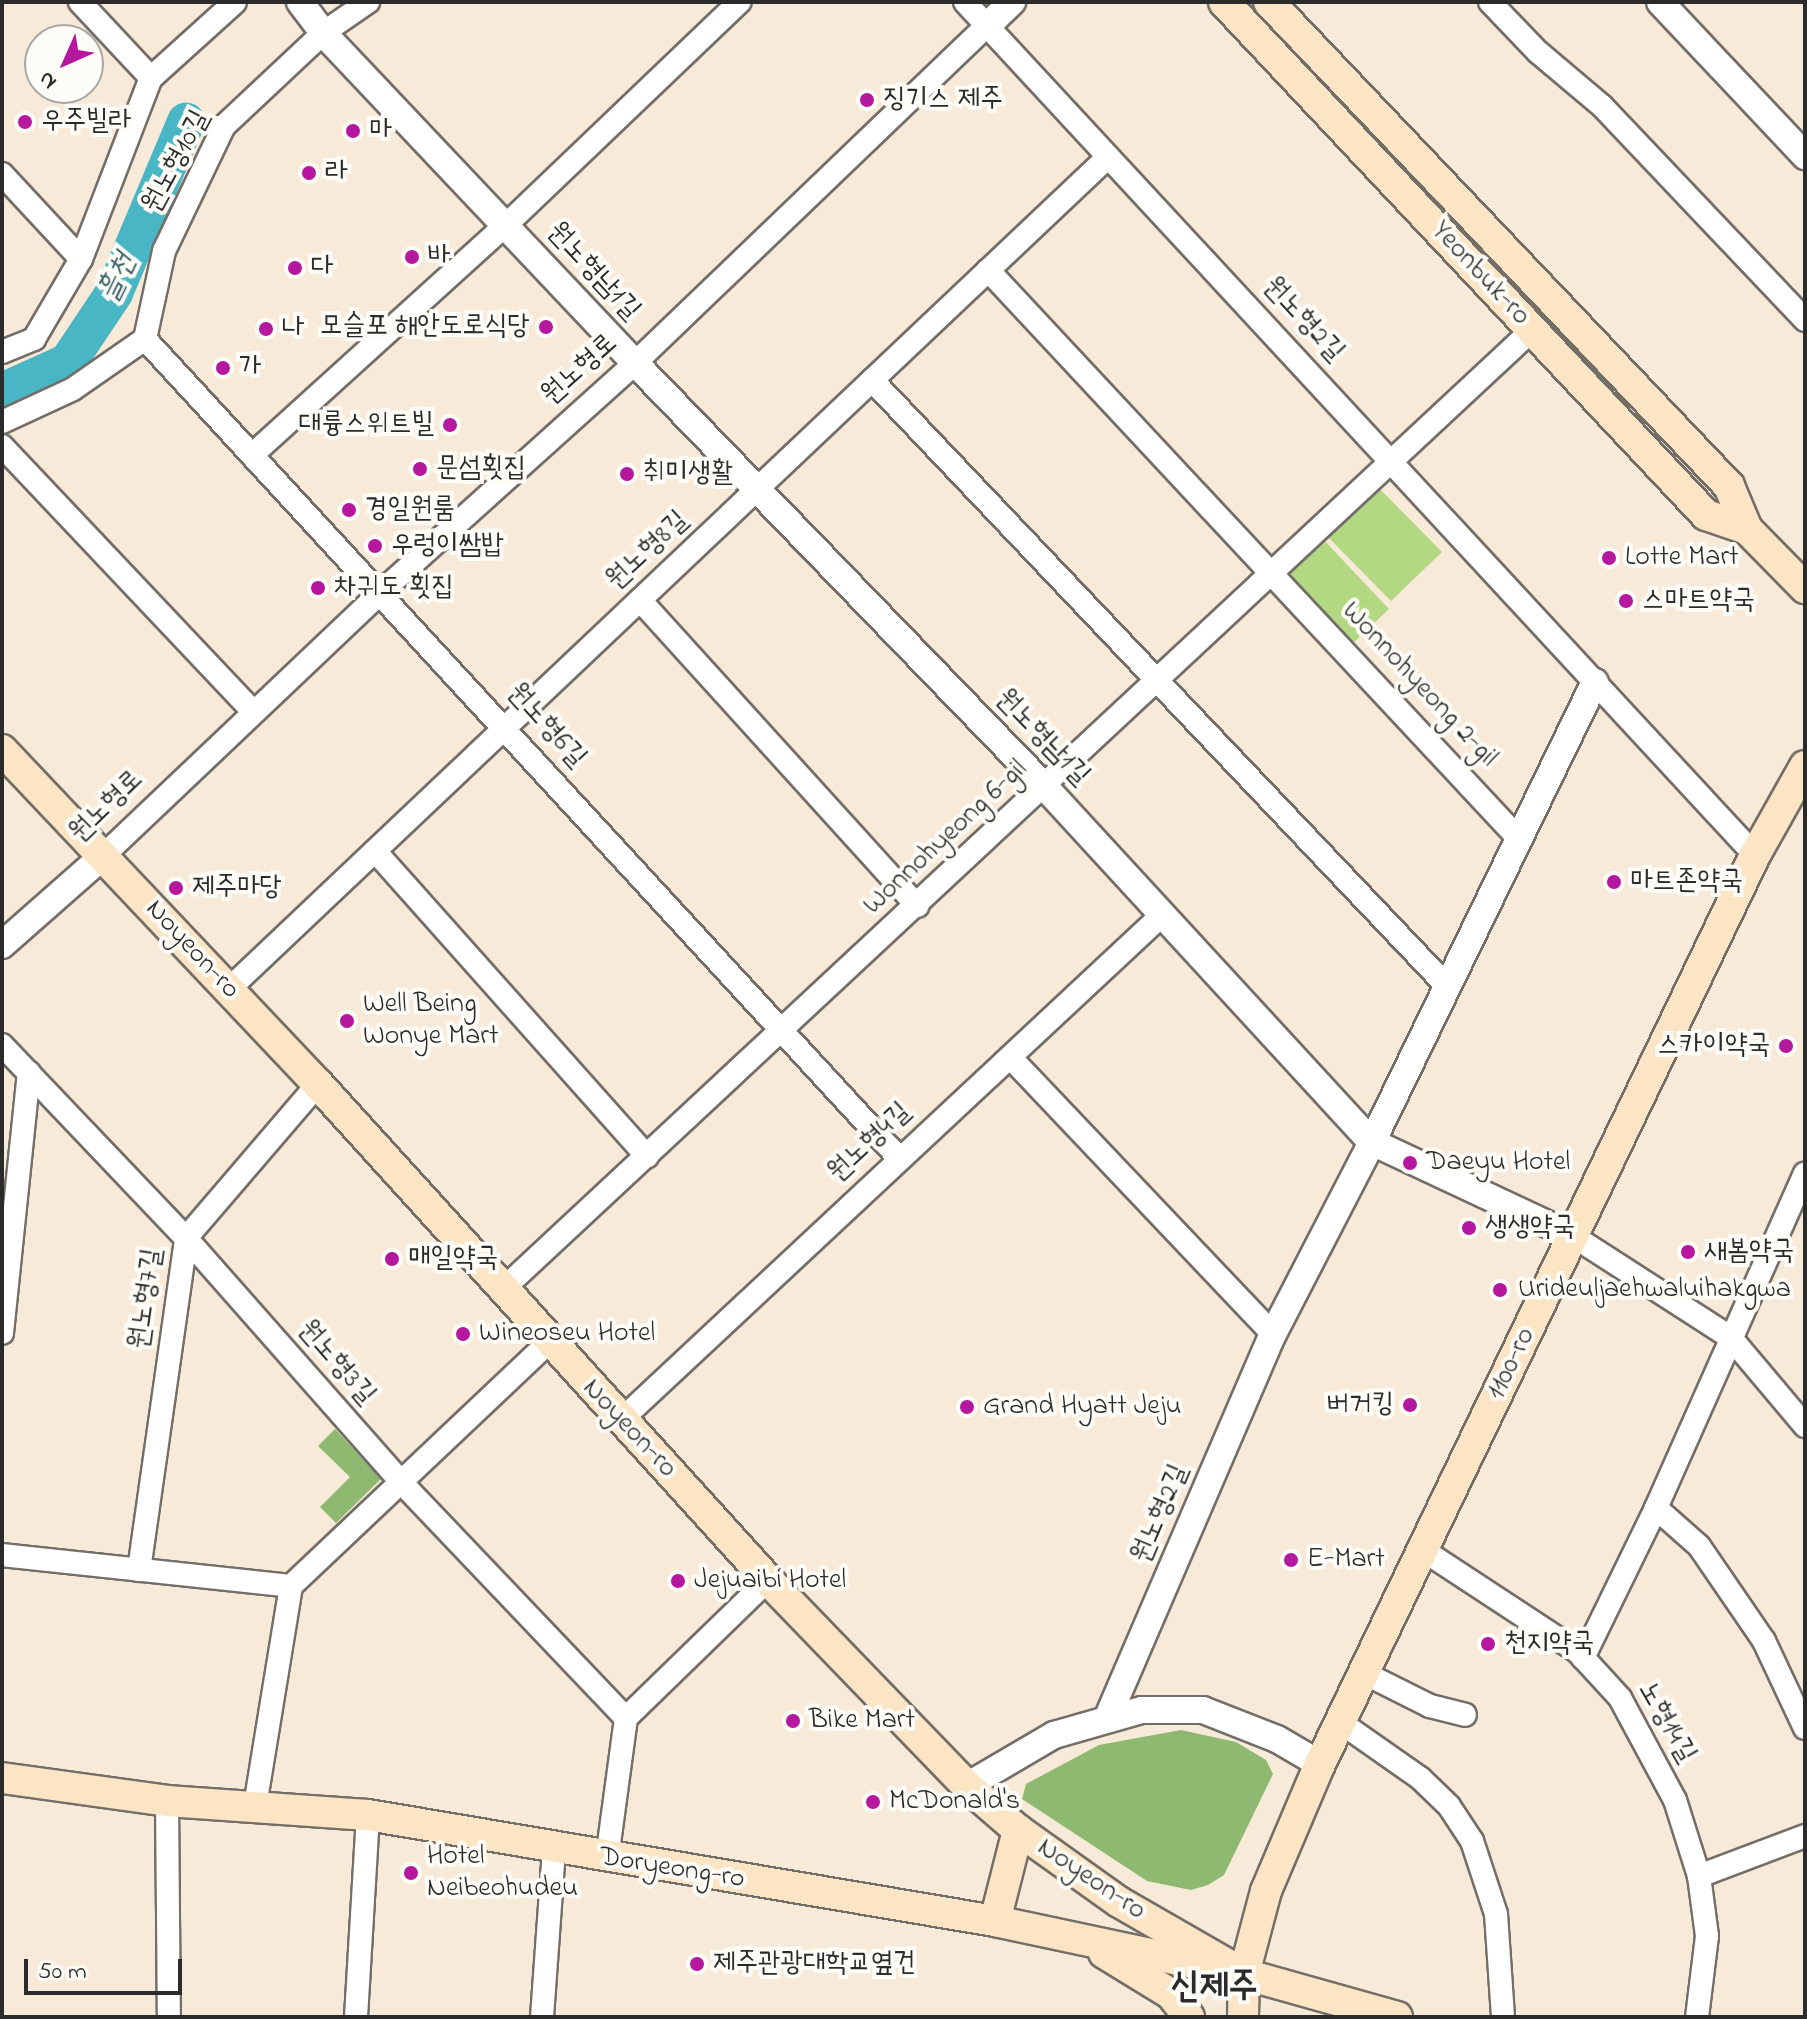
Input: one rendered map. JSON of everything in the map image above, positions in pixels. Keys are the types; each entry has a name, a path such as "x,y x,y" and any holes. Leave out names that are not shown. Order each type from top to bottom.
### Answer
{"main road":[{"name":"Yeonbuk-ro","path":"1224,2 1706,515 1747,529"},
{"name":"Yeonbuk-ro","path":"1269,2 1729,486 1747,529 1805,588"},
{"name":"Noyeon-ro","path":"2,750 318,1084 768,1580 967,1786 1018,1830 1119,1902 1244,1974"},
{"name":"1100-ro","path":"1243,2017 1244,1974 1266,1891 1320,1764 1755,855 1805,766"},
{"name":"Doryeong-ro","path":"2,1778 167,1801 368,1815 607,1859 995,1921 1244,1974"},
{"path":"995,1921 1018,1830"},
{"path":"1077,1939 1171,1994 1189,2017"},
{"path":"1244,1974 1397,2017"}],"street":[{"path":"80,2 151,78"},
{"path":"2,352 34,339 81,259 151,78 235,2"},
{"name":"원노형남1길","path":"300,2 323,33 635,363 1045,787 1372,1142 1573,1236"},
{"name":"원노형10길","path":"145,339 164,251 224,126 323,33 368,2"},
{"name":"원노형남1길","path":"252,455 506,225 739,2"},
{"name":"원노형2길","path":"965,2 1755,855"},
{"name":"원노형로","path":"2,945 103,856 381,592 635,363 1012,2"},
{"path":"1490,2 1602,106 1805,320"},
{"path":"1660,2 1805,156"},
{"name":"원노형8길","path":"229,989 1108,157"},
{"path":"2,174 81,259"},
{"path":"988,270 1273,576"},
{"name":"Wonnohyeong 6-gil","path":"503,1289 1273,576 1532,330"},
{"path":"2,422 73,389 145,339"},
{"name":"원노형6길","path":"145,339 507,726 898,1157"},
{"path":"872,380 1445,984"},
{"path":"2,446 253,711"},
{"name":"Wonnohyeong 2-gil","path":"1273,576 1519,839"},
{"path":"640,600 917,906"},
{"name":"원노형2길","path":"1107,1719 1273,1334 1372,1142 1445,984 1595,682"},
{"path":"375,851 647,1156"},
{"name":"원노형4길","path":"621,1420 898,1157 1163,914"},
{"name":"원노형3길","path":"2,1045 186,1238 400,1481 626,1718"},
{"path":"1010,1057 1273,1334"},
{"path":"2,1333 29,1072"},
{"name":"원노형7길","path":"139,1570 186,1238 318,1084"},
{"path":"1583,1658 1656,1508 1805,1174"},
{"path":"1573,1236 1731,1338 1805,1426"},
{"path":"255,1806 291,1586 549,1342"},
{"path":"1656,1508 1699,1546 1748,1618 1805,1728"},
{"name":"노형14길","path":"1423,1550 1583,1658 1620,1698 1675,1800 1699,1876 1707,1936 1697,2017"},
{"path":"2,1555 291,1586"},
{"path":"607,1859 626,1718 768,1580"},
{"path":"1364,1673 1430,1706 1465,1715"},
{"path":"967,1786 1042,1741 1142,1710 1203,1710 1277,1739 1320,1764"},
{"path":"1340,1722 1420,1778 1449,1806 1472,1841 1496,1914 1503,2017"},
{"path":"167,1801 169,2017"},
{"path":"356,2017 368,1815"},
{"path":"1699,1876 1805,1836"},
{"path":"542,2017 554,1848"}],"green space":[{"path":"1376,485 1442,552 1391,601 1325,534"},
{"path":"1323,539 1389,609 1349,647 1283,577"},
{"path":"335,1429 381,1479 336,1523 320,1507 350,1477 318,1446"},
{"path":"1181,1730 1236,1742 1266,1760 1273,1774 1224,1875 1208,1885 1191,1890 1147,1881 1022,1799 1026,1784 1099,1745"}],"waterway":[{"name":"흘천","path":"2,392 68,362 114,293 186,122"}],"place":[{"name":"징기스 제주","path":"867,100"},
{"name":"우주빌라","path":"25,122"},
{"name":"마","path":"353,131"},
{"name":"라","path":"309,173"},
{"name":"바","path":"412,257"},
{"name":"다","path":"295,268"},
{"name":"모슬포 해안도로식당","path":"546,327"},
{"name":"나","path":"266,329"},
{"name":"가","path":"223,368"},
{"name":"대륭스위트빌","path":"450,425"},
{"name":"문섬횟집","path":"420,469"},
{"name":"취미생활","path":"627,474"},
{"name":"경일원룸","path":"349,510"},
{"name":"우렁이쌈밥","path":"375,546"},
{"name":"Lotte Mart","path":"1609,558"},
{"name":"차귀도 횟집","path":"318,588"},
{"name":"스마트약국","path":"1626,601"},
{"name":"마트존약국","path":"1614,882"},
{"name":"제주마당","path":"176,888"},
{"name":"Well Being Wonye Mart","path":"347,1021"},
{"name":"스카이약국","path":"1786,1046"},
{"name":"Daeyu Hotel","path":"1410,1163"},
{"name":"생생약국","path":"1469,1228"},
{"name":"새봄약국","path":"1688,1252"},
{"name":"매일약국","path":"392,1259"},
{"name":"Urideuljaehwaluihakgwa","path":"1500,1290"},
{"name":"Wineoseu Hotel","path":"463,1334"},
{"name":"버거킹","path":"1410,1405"},
{"name":"Grand Hyatt Jeju","path":"967,1407"},
{"name":"E-Mart","path":"1291,1560"},
{"name":"Jejuaibi Hotel","path":"678,1581"},
{"name":"천지약국","path":"1488,1644"},
{"name":"Bike Mart","path":"793,1721"},
{"name":"McDonald's","path":"873,1802"},
{"name":"Hotel Neibeohudeu","path":"411,1873"},
{"name":"제주관광대학교옆건","path":"697,1964"}],"district":[{"name":"신제주","path":"1214,1988"}]}
